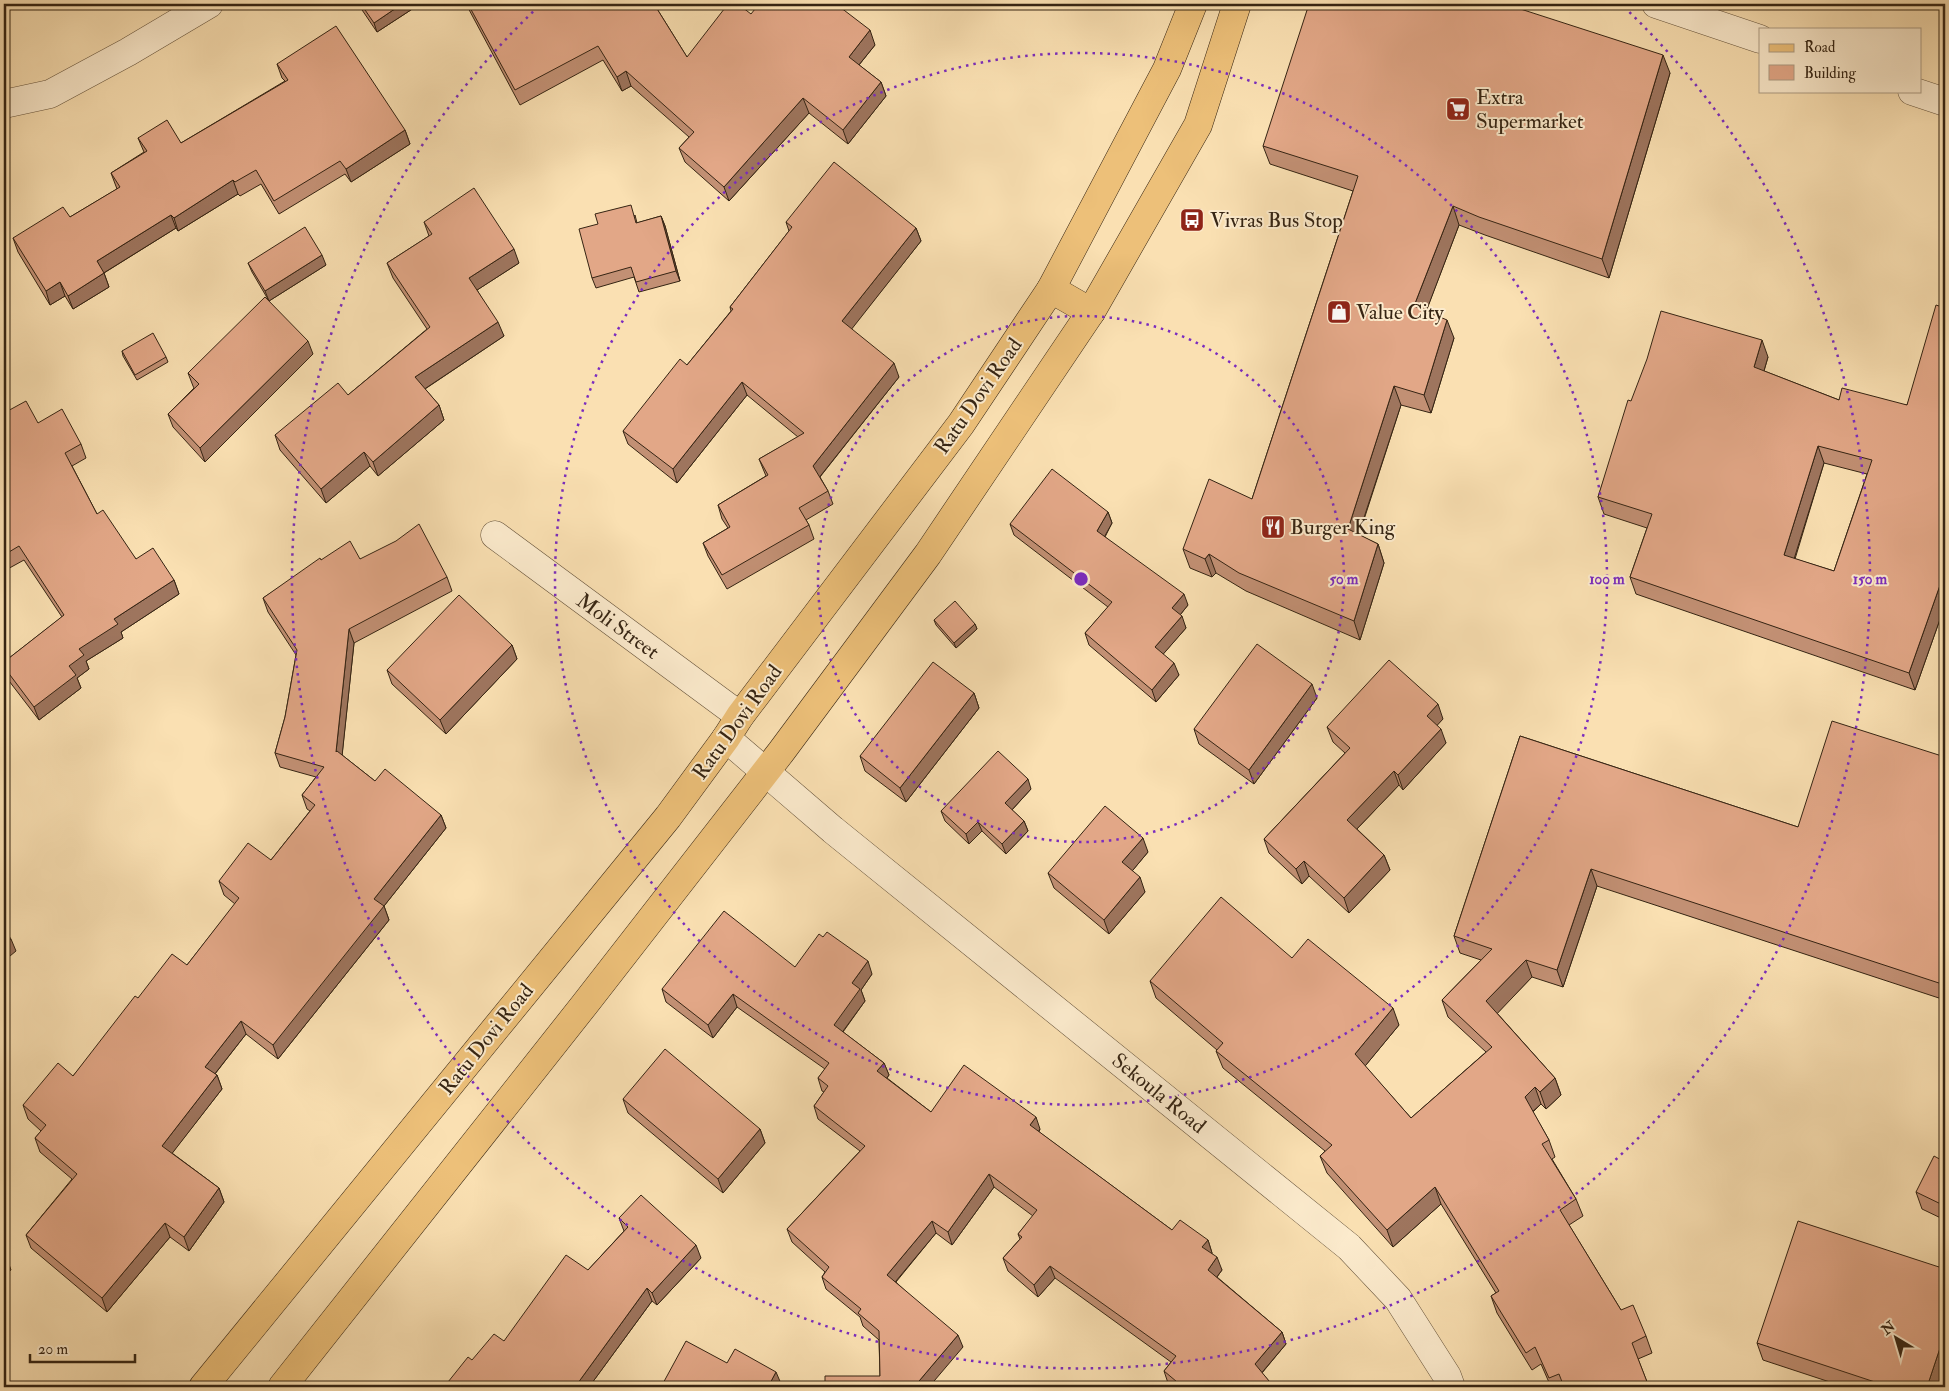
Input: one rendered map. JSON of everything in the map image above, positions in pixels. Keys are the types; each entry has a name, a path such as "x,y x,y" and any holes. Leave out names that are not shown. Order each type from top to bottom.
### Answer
{"main road":[{"name":"Ratu Dovi Road","path":"202,1387 668,817 733,727 961,424 1051,289 1167,69 1193,4"},
{"path":"282,1387 585,1004 781,752 928,554 1091,312 1198,126 1237,4"},
{"path":"1051,289 1091,312"}],"street":[{"path":"4,104 50,94 128,52 209,4"},
{"path":"1656,4 1759,39"},
{"path":"1915,92 1945,102"},
{"name":"Moli Street","path":"495,535 733,727 764,772"},
{"name":"Sekoula Road","path":"764,772 833,830 1349,1247 1398,1299 1446,1376 1450,1387"}],"building":[{"path":"361,4 402,4 374,23"},
{"path":"468,4 654,4 687,57 728,4 738,4 751,14 759,4 836,4 870,30 849,57 881,82 843,130 803,98 724,187 679,148 694,132 626,71 617,77 598,46 515,90"},
{"path":"1309,4 1505,4 1663,55 1602,259 1479,217 1453,206 1414,306 1447,320 1424,395 1394,386 1348,529 1378,544 1354,621 1239,573 1209,554 1205,559 1183,549 1209,479 1252,499 1358,176 1263,146"},
{"path":"336,26 405,130 346,169 340,161 274,201 256,170 235,182 233,180 174,218 171,215 97,261 104,273 68,296 60,282 46,291 13,238 63,207 70,217 120,187 111,173 147,151 138,138 167,120 181,143 288,80 277,64"},
{"path":"834,162 916,228 842,321 894,363 813,466 828,491 799,508 809,525 722,575 703,543 730,527 718,505 768,475 759,459 804,433 742,382 673,469 623,431 680,359 687,365 733,309 730,307 792,227 786,222"},
{"path":"474,188 514,249 469,278 498,322 415,377 439,405 373,462 364,452 321,489 275,435 338,383 348,395 430,327 387,263 432,234 424,222"},
{"path":"631,205 636,223 661,216 676,271 636,282 631,267 592,278 579,229 598,224 595,214"},
{"path":"305,227 322,255 265,291 248,263"},
{"path":"265,297 308,341 200,448 168,414 199,384 188,373"},
{"path":"1936,305 1945,308 1945,571 1909,673 1630,577 1652,514 1598,497 1628,400 1631,401 1647,359 1661,311 1762,340 1754,367 1839,400 1842,388 1907,405","holes":["1818,446 1872,460 1834,571 1784,555"]},
{"path":"153,333 166,357 135,375 122,351"},
{"path":"26,401 38,423 62,409 81,444 65,453 97,514 103,510 136,559 153,548 174,580 114,619 118,624 79,649 84,655 69,666 76,675 34,707 4,667 4,662 64,615 19,546 4,555 4,413"},
{"path":"1052,469 1108,512 1097,531 1184,594 1172,608 1182,616 1155,647 1174,663 1152,690 1085,633 1112,602 1010,524"},
{"path":"419,524 447,577 349,629 336,752 375,781 385,769 441,815 374,899 384,906 273,1045 241,1021 205,1067 217,1075 162,1146 219,1188 184,1237 165,1223 102,1298 26,1235 77,1174 35,1138 46,1125 23,1105 58,1063 73,1076 135,996 138,998 172,954 187,965 239,898 219,881 248,843 271,860 315,805 302,795 324,767 275,753 285,717 297,650 263,598 320,558 321,560 350,541 360,559 396,541"},
{"path":"459,595 512,645 440,720 387,670"},
{"path":"955,601 975,624 954,643 934,620"},
{"path":"1257,644 1312,684 1249,770 1194,729"},
{"path":"1389,660 1438,704 1427,716 1441,729 1398,775 1394,771 1347,820 1384,855 1344,898 1304,861 1296,869 1264,839 1350,748 1327,727"},
{"path":"933,662 974,693 900,788 860,756"},
{"path":"1832,721 1945,757 1945,985 1591,869 1557,970 1526,960 1486,1001 1555,1078 1540,1092 1535,1087 1525,1097 1549,1140 1542,1144 1576,1199 1560,1210 1621,1310 1633,1305 1646,1336 1632,1343 1649,1387 1564,1387 1559,1374 1549,1378 1535,1347 1526,1353 1491,1296 1499,1291 1435,1187 1387,1230 1320,1156 1332,1145 1216,1051 1223,1043 1150,981 1221,897 1292,958 1308,939 1393,1008 1355,1054 1411,1118 1492,1047 1442,1000 1492,949 1454,936 1520,736 1798,827"},
{"path":"998,751 1028,779 1005,803 1024,821 1002,844 978,822 966,834 941,811"},
{"path":"1105,806 1143,838 1122,862 1140,877 1104,920 1048,873"},
{"path":"724,911 795,967 819,934 823,937 827,932 868,961 852,983 860,989 834,1025 884,1063 877,1071 931,1112 964,1065 1036,1117 1030,1125 1172,1230 1180,1220 1208,1240 1202,1247 1217,1257 1208,1270 1282,1332 1255,1364 1274,1387 1183,1387 1164,1371 1176,1356 1050,1266 1034,1285 1003,1258 1022,1237 1018,1234 1037,1210 989,1174 948,1232 932,1221 887,1275 958,1335 914,1387 825,1387 825,1376 880,1376 879,1331 858,1313 861,1309 822,1277 829,1267 787,1229 865,1146 814,1106 828,1086 818,1078 829,1063 733,994 708,1025 662,989"},
{"path":"4,929 11,939 4,945"},
{"path":"665,1049 760,1129 718,1179 623,1099"},
{"path":"1934,1156 1945,1162 1945,1206 1916,1192"},
{"path":"641,1195 696,1245 652,1293 647,1288 575,1387 444,1387 468,1357 472,1360 494,1334 504,1341 566,1255 588,1270 628,1227 619,1218"},
{"path":"1798,1221 1939,1267 1945,1254 1945,1333 1927,1387 1890,1387 1757,1343"},
{"path":"686,1341 727,1363 735,1349 776,1372 768,1387 661,1387"},
{"path":"1012,1383 1023,1387 1010,1387"}],"place":[{"name":"Extra Supermarket","path":"1458,109"},
{"name":"Vivras Bus Stop","path":"1192,220"},
{"name":"Value City","path":"1339,312"},
{"name":"Burger King","path":"1273,527"}]}
